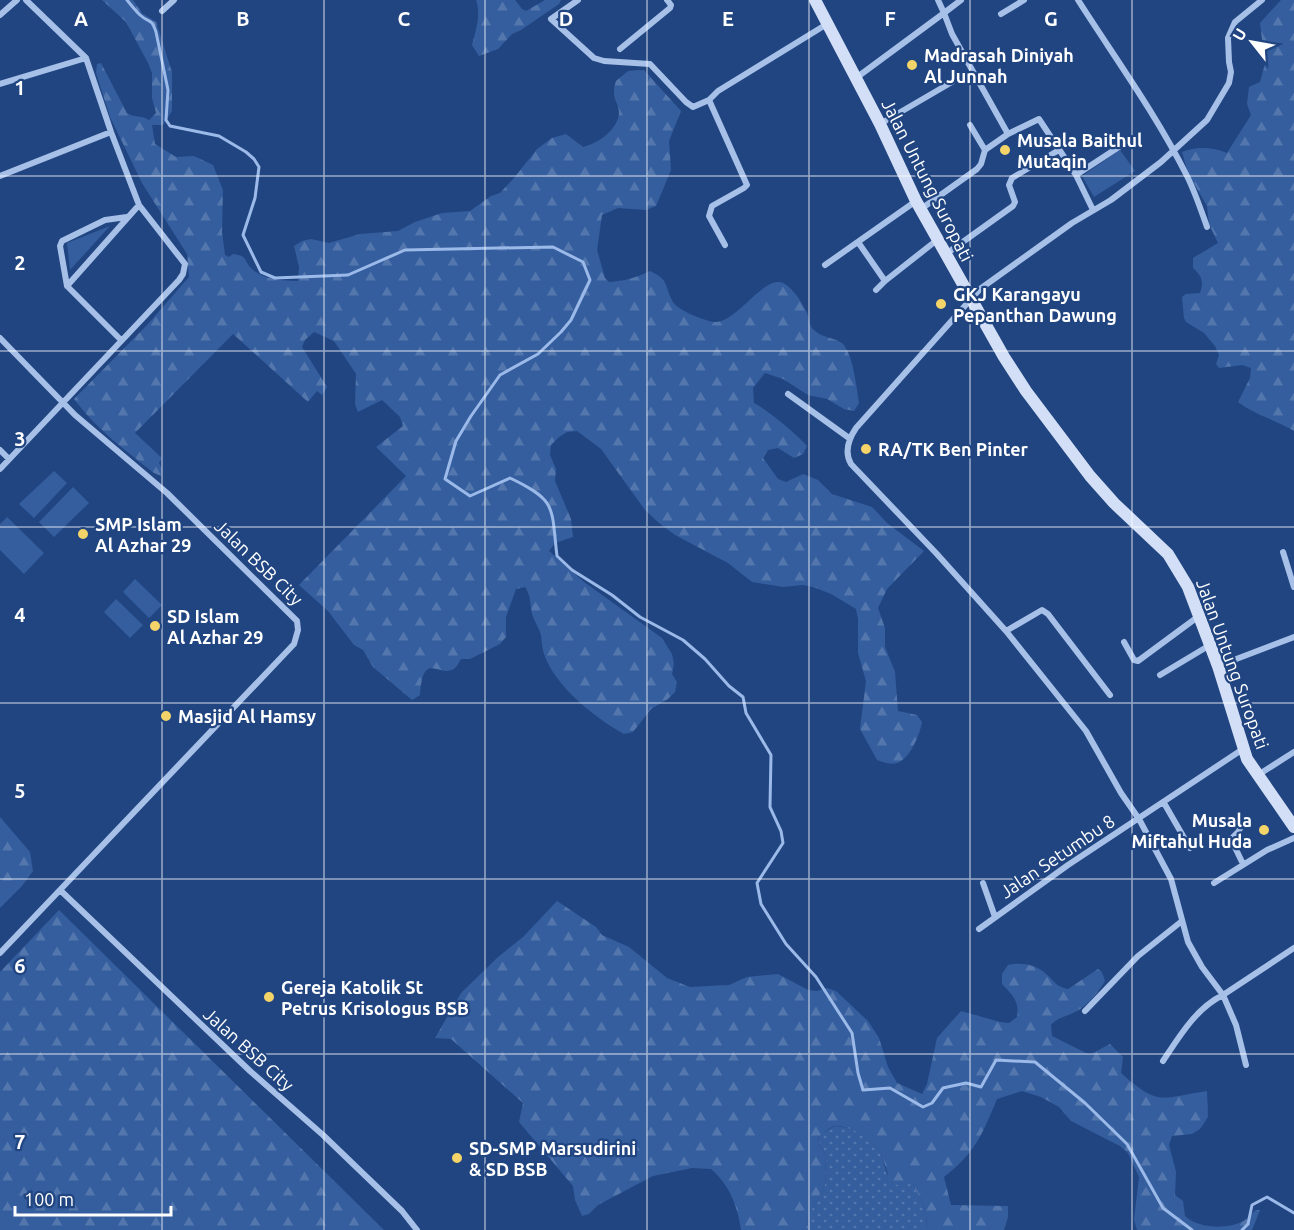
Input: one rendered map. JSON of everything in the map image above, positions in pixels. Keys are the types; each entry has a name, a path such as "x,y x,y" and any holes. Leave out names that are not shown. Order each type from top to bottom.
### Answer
{"main road":[{"name":"Jalan Untung Suropati","path":"814,0 880,124 918,205 1004,357 1064,443 1114,503 1168,554 1188,587 1211,645 1243,749 1258,776 1294,827"}],"street":[{"path":"0,15 17,0"},
{"path":"0,469 179,280 185,270 185,264 139,204 86,58 26,0"},
{"path":"162,11 174,0"},
{"path":"578,0 550,19 594,58 604,61 650,64 693,107 710,100 718,91 827,24"},
{"path":"620,49 670,8 671,5 667,0"},
{"path":"938,0 952,34 1008,134"},
{"path":"855,78 961,0"},
{"path":"1001,14 1024,0"},
{"path":"1078,0 1135,86 1187,176 1207,227"},
{"path":"1246,1065 1236,1025 1223,995 1202,967 1188,942 1175,887 1139,819 1121,793 1086,731 1006,631 851,464 847,453 849,438 856,428 980,289 1112,200 1161,162 1207,120 1229,83 1231,72 1228,38 1235,22 1262,0"},
{"path":"0,84 86,58"},
{"path":"880,124 952,82"},
{"path":"710,100 747,185 712,206 710,211 709,216 725,245"},
{"path":"825,265 858,242 978,169 985,150 1008,134 1039,118 1076,175 1094,210"},
{"path":"970,125 985,150"},
{"path":"0,176 111,132"},
{"path":"1076,175 1125,143"},
{"path":"946,255 1013,206 1015,202 1009,184 1012,178 1059,150"},
{"path":"66,286 139,204"},
{"path":"121,340 66,286 60,246 62,240 105,220 127,216"},
{"path":"876,290 937,240"},
{"path":"858,242 885,281"},
{"name":"Jalan BSB City","path":"0,338 77,417 167,493 297,621 298,630 294,644 0,953"},
{"path":"788,394 849,438"},
{"path":"0,450 9,459"},
{"path":"1283,552 1293,577 1294,587"},
{"path":"1006,631 1042,610 1048,614 1110,695"},
{"path":"1124,642 1134,660 1138,661 1199,616"},
{"path":"1218,666 1294,637"},
{"path":"1160,675 1211,645"},
{"name":"Jalan Setumbu 8","path":"979,929 1068,865 1243,749"},
{"path":"1258,776 1294,752"},
{"path":"1164,803 1190,848"},
{"path":"1235,822 1240,828 1231,839 1243,864"},
{"path":"1214,883 1243,864 1294,838"},
{"path":"983,883 995,917"},
{"name":"Jalan BSB City","path":"60,890 250,1071 323,1135 402,1211 417,1230"},
{"path":"1084,1011 1138,956 1182,921"},
{"path":"1163,1061 1191,1021 1217,998 1294,948"}],"green space":[{"path":"102,0 133,0 142,13 156,22 172,72 172,111 163,125 152,125 155,144 176,157 194,156 213,165 223,190 222,232 225,255 241,256 256,272 279,280 298,281 299,267 294,246 302,241 311,239 329,243 360,234 398,231 415,222 442,213 470,211 491,196 500,193 537,149 552,138 566,134 583,147 594,143 611,130 618,119 619,109 614,96 616,81 628,71 644,70 681,111 669,141 671,170 656,206 646,210 618,208 602,215 597,250 605,278 609,282 620,281 650,271 661,277 676,305 692,315 714,322 722,321 739,310 772,283 783,283 802,303 812,328 844,345 852,365 857,388 859,403 854,411 844,409 827,399 808,395 783,379 765,373 753,388 754,403 766,410 807,446 803,454 794,458 778,448 768,450 763,458 778,479 786,482 803,474 818,480 832,494 872,507 887,523 924,551 887,589 878,608 885,628 885,647 895,672 898,711 917,715 922,722 917,739 906,757 894,764 877,760 860,729 866,681 858,653 856,609 831,594 813,587 803,585 783,587 752,582 728,563 675,535 645,510 601,449 577,431 567,432 551,445 550,455 556,469 555,481 571,519 573,537 555,543 549,551 584,582 662,638 672,654 674,664 672,674 677,682 675,692 668,699 651,709 633,732 624,734 577,700 557,678 544,654 541,635 532,614 525,587 516,589 506,617 506,637 500,644 470,659 461,659 455,668 449,671 428,669 422,681 420,695 412,700 373,667 363,650 354,645 328,611 299,585 406,476 376,447 403,426 400,417 382,400 358,412 355,404 356,374 334,341 314,332 305,340 302,347 327,387 322,395 317,391 308,402 233,334 135,433 162,458 159,463 162,469 161,476 122,448 101,429 74,399 148,324 189,277 187,254 142,183 110,117 96,73 97,64 101,63 127,113 149,120 156,113 152,98 152,73 148,63 126,22"},
{"path":"476,0 515,0 526,11 545,0 561,0 559,4 512,34 498,49 479,56 472,45 478,17"},
{"path":"1281,0 1294,0 1294,431 1238,402 1250,378 1251,368 1242,365 1219,368 1216,364 1219,355 1215,346 1204,333 1186,322 1182,297 1186,294 1200,293 1201,279 1193,268 1193,258 1218,243 1209,224 1207,206 1188,173 1182,152 1204,148 1227,153 1251,115 1247,104 1249,87 1260,82 1265,64 1260,23"},
{"path":"1120,150 1135,171 1094,197 1082,176"},
{"path":"110,226 70,270 67,243"},
{"path":"54,471 67,483 34,518 19,504"},
{"path":"73,487 89,503 54,537 39,522"},
{"path":"7,517 44,553 24,574 0,550 0,524"},
{"path":"135,579 162,605 149,618 123,592"},
{"path":"116,599 143,625 130,638 104,612"},
{"path":"0,817 30,852 33,871 0,908"},
{"path":"557,901 596,927 602,935 629,947 667,978 690,987 729,985 747,977 778,974 808,990 817,991 827,988 836,991 868,1021 879,1038 888,1067 897,1083 922,1094 927,1084 937,1038 961,1011 1009,1023 1017,1017 1016,1002 1002,984 1002,974 1008,965 1022,964 1037,968 1057,985 1068,989 1098,969 1102,972 1105,981 1081,1008 1051,1025 1052,1036 1091,1054 1110,1044 1123,1057 1121,1073 1144,1091 1153,1095 1170,1097 1207,1091 1208,1117 1200,1129 1192,1134 1172,1136 1169,1145 1176,1172 1175,1195 1183,1201 1185,1216 1206,1226 1223,1227 1239,1223 1256,1210 1260,1210 1252,1230 1137,1230 1134,1220 1139,1177 1128,1153 1120,1146 1071,1121 1059,1107 1041,1097 1022,1091 997,1099 987,1123 970,1151 944,1177 951,1205 1008,1206 1008,1217 1004,1230 926,1230 925,1212 913,1184 893,1185 877,1145 857,1132 838,1126 832,1127 818,1137 820,1146 826,1155 825,1185 807,1218 806,1230 741,1230 732,1196 711,1169 692,1168 653,1176 582,1216 575,1200 573,1186 519,1122 523,1103 451,1039 435,1038 461,993 498,957 523,937"},
{"path":"59,910 384,1230 0,1230 0,972"},
{"path":"835,1126 870,1138 878,1146 887,1174 913,1184 925,1212 926,1230 806,1230 807,1218 825,1185 826,1155 820,1146 818,1136"}],"waterway":[{"path":"127,0 140,15 151,22 156,32 168,90 166,120 170,126 219,136 246,152 259,167 255,198 243,235 261,272 275,278 348,275 405,250 553,247 583,262 590,280 571,320 538,354 500,375 456,441 445,479 470,496 510,478 537,493 549,507 552,516 557,556 572,570 612,595 640,617 683,640 743,697 746,713 771,755 770,807 781,831 783,843 757,883 761,904 786,944 816,977 852,1033 863,1090 890,1088 923,1107 932,1103 943,1088 966,1083 981,1087 996,1060 1035,1062 1085,1103 1127,1144 1163,1208 1192,1230"},
{"path":"1242,1230 1248,1224 1252,1205 1267,1197 1294,1213"}],"place":[{"name":"Madrasah Diniyah Al Junnah","path":"912,65"},
{"name":"Musala Baithul Mutaqin","path":"1005,150"},
{"name":"GKJ Karangayu Pepanthan Dawung","path":"941,304"},
{"name":"RA/TK Ben Pinter","path":"866,449"},
{"name":"SMP Islam Al Azhar 29","path":"83,534"},
{"name":"SD Islam Al Azhar 29","path":"155,626"},
{"name":"Masjid Al Hamsy","path":"166,716"},
{"name":"Musala Miftahul Huda","path":"1264,830"},
{"name":"Gereja Katolik St Petrus Krisologus BSB","path":"269,997"},
{"name":"SD-SMP Marsudirini & SD BSB","path":"457,1158"}]}
